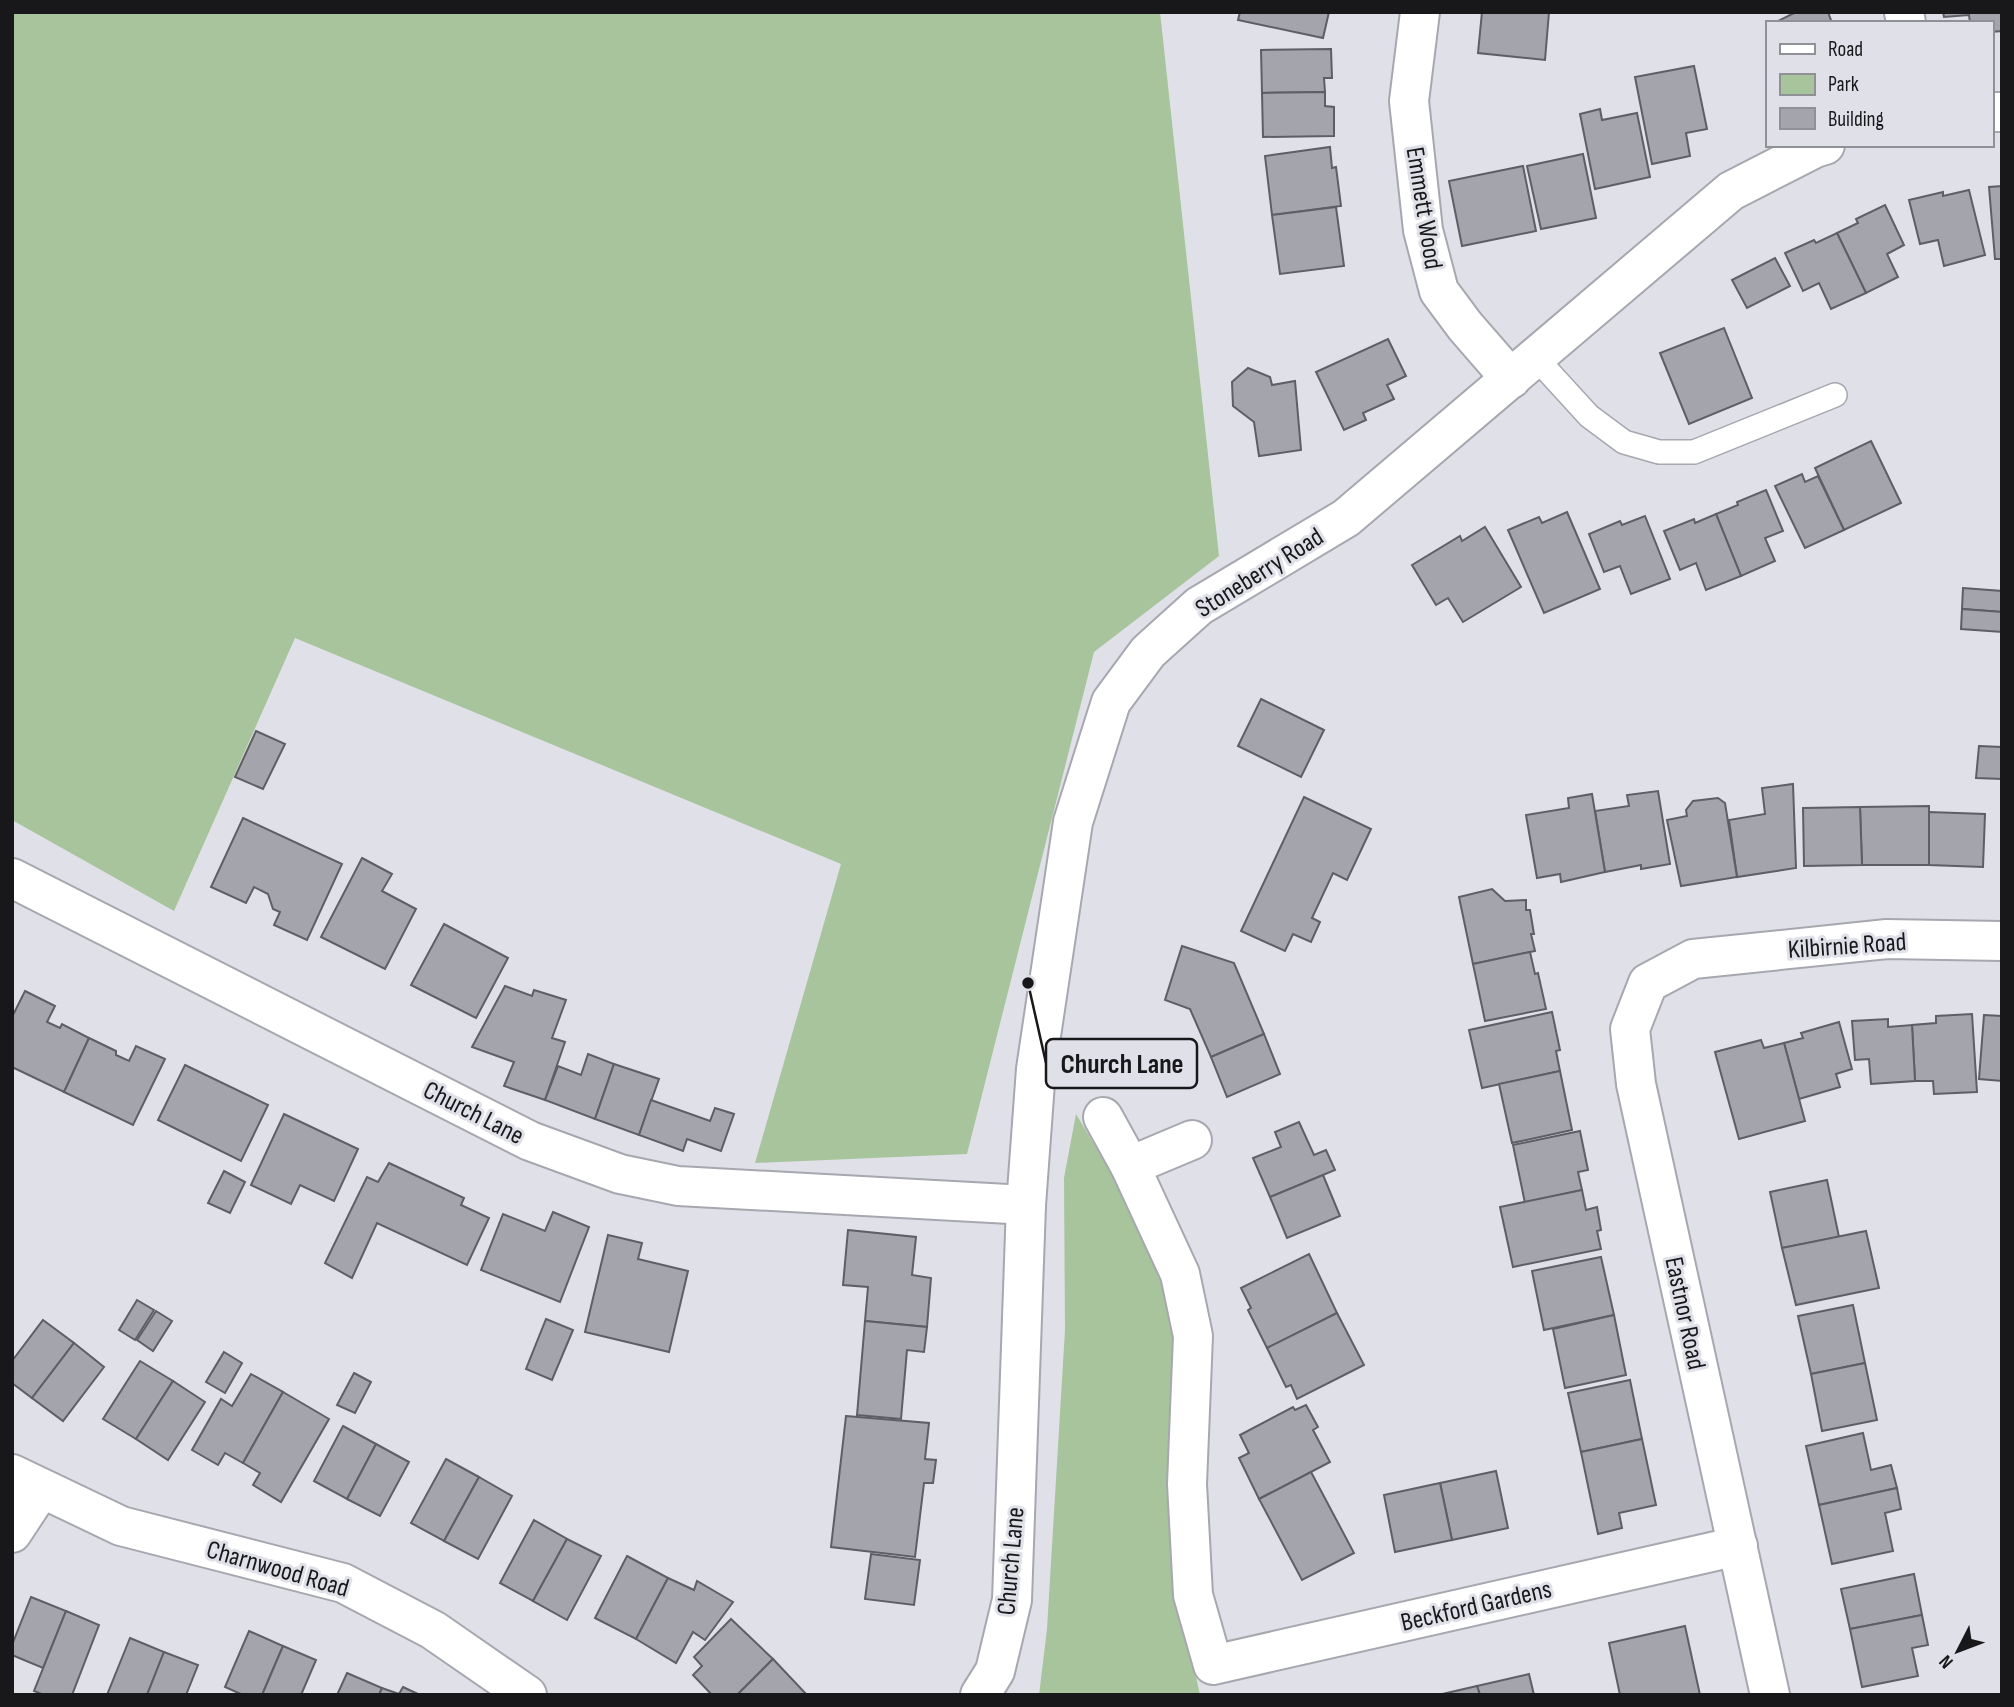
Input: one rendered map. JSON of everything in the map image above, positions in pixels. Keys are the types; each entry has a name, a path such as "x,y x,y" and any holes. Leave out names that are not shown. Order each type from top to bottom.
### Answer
{"street":[{"name":"Emmett Wood","path":"1420,12 1409,101 1423,230 1439,291 1465,327 1523,368"},
{"name":"Stoneberry Road","path":"1026,1205 1036,1069 1073,822 1111,702 1148,652 1199,606 1346,518 1731,191 1818,147"},
{"name":"Church Lane","path":"12,878 530,1141 620,1174 678,1186 1026,1205 1012,1600 995,1671 980,1695"},
{"name":"Kilbirnie Road","path":"1693,959 1887,939 2002,941"},
{"name":"Eastnor Road","path":"1693,959 1648,984 1630,1029 1636,1084 1770,1695"},
{"name":"Beckford Gardens","path":"1103,1117 1130,1166 1180,1274 1193,1336 1187,1484 1193,1595 1216,1680 1738,1546"},
{"path":"1130,1166 1192,1140"},
{"path":"12,1533 27,1481"},
{"name":"Charnwood Road","path":"27,1481 121,1526 343,1583 433,1630 527,1695"}],"lane":[{"path":"1523,368 1624,442 1659,452 1694,452 1835,395"}],"green space":[{"path":"12,12 1160,12 1219,556 1094,652 967,1154 755,1163 841,864 295,638 174,911 12,820"},
{"path":"1076,1114 1109,1169 1159,1264 1172,1307 1177,1357 1177,1588 1200,1695 1039,1695 1047,1629 1065,1330 1064,1178"}],"building":[{"path":"1240,12 1329,12 1323,38 1238,20"},
{"path":"1482,12 1549,12 1545,60 1478,53"},
{"path":"1796,12 1828,12 1831,21 1778,21"},
{"path":"1943,12 2002,12 2002,31 1993,32 1993,21 1970,21 1969,15 1944,17"},
{"path":"1331,49 1332,78 1324,78 1325,92 1262,93 1261,50"},
{"path":"1694,66 1707,129 1686,133 1690,156 1652,164 1635,77"},
{"path":"1325,92 1325,106 1334,107 1334,136 1263,137 1262,93"},
{"path":"1600,109 1602,120 1637,113 1650,177 1595,189 1580,114"},
{"path":"1330,147 1332,168 1336,167 1341,206 1272,215 1265,156"},
{"path":"1583,154 1596,218 1541,229 1527,166"},
{"path":"1523,166 1536,231 1462,246 1449,181"},
{"path":"2002,186 2002,259 1995,259 1989,187"},
{"path":"1969,190 1985,255 1944,266 1938,240 1920,244 1909,200 1943,192 1943,196"},
{"path":"1885,205 1904,245 1887,254 1898,277 1866,293 1837,233 1858,223 1856,219"},
{"path":"1336,207 1344,266 1280,274 1272,215"},
{"path":"1837,233 1866,293 1831,309 1819,283 1803,291 1785,253"},
{"path":"1775,258 1790,286 1747,308 1732,280"},
{"path":"1724,328 1752,398 1689,424 1660,353"},
{"path":"1388,339 1406,376 1387,385 1394,399 1363,413 1366,420 1344,430 1316,372"},
{"path":"1248,368 1270,377 1272,385 1295,381 1301,450 1259,456 1254,422 1233,406 1232,382"},
{"path":"1871,441 1901,503 1844,530 1815,468"},
{"path":"1802,474 1805,482 1818,476 1844,530 1805,548 1775,486"},
{"path":"1766,490 1783,531 1765,538 1775,561 1741,576 1716,514"},
{"path":"1567,512 1600,589 1544,613 1508,530 1539,517 1542,523"},
{"path":"1716,514 1741,576 1706,590 1696,563 1680,570 1664,531"},
{"path":"1645,516 1670,579 1631,594 1620,566 1604,572 1589,534 1620,521 1622,525"},
{"path":"1485,527 1521,587 1463,622 1448,598 1436,605 1412,565 1460,536 1462,541"},
{"path":"1963,588 2002,591 2002,612 1962,609"},
{"path":"1962,609 2002,612 2002,632 1961,629"},
{"path":"1261,699 1324,730 1301,777 1238,746"},
{"path":"256,731 285,744 263,789 235,777"},
{"path":"1979,746 2002,747 2002,779 1976,778"},
{"path":"1793,784 1796,868 1737,877 1729,820 1765,814 1762,788"},
{"path":"1658,791 1670,864 1641,869 1641,865 1605,872 1595,811 1629,806 1627,795"},
{"path":"1592,794 1605,872 1561,882 1560,874 1537,878 1526,815 1569,808 1568,798"},
{"path":"1304,797 1371,829 1347,880 1333,873 1312,918 1320,922 1311,942 1293,934 1285,951 1241,931"},
{"path":"1718,798 1725,803 1737,877 1681,886 1667,820 1687,816 1686,810 1693,801"},
{"path":"1929,806 1929,865 1862,865 1860,807"},
{"path":"1860,807 1862,865 1804,866 1803,808"},
{"path":"1929,812 1985,814 1983,867 1929,865"},
{"path":"243,818 342,864 307,940 274,925 280,912 273,909 268,894 254,887 246,903 211,887"},
{"path":"362,858 392,874 382,891 416,909 385,969 321,937"},
{"path":"1492,889 1505,901 1526,900 1526,910 1530,910 1535,951 1473,964 1459,897"},
{"path":"444,924 508,958 476,1018 411,985"},
{"path":"1182,946 1234,963 1264,1034 1211,1057 1190,1009 1165,1000"},
{"path":"1530,952 1546,1009 1485,1021 1473,964"},
{"path":"505,986 532,996 534,990 566,1000 552,1038 565,1042 545,1100 504,1086 514,1062 472,1047"},
{"path":"25,991 55,1006 47,1022 60,1028 62,1024 89,1038 64,1092 12,1067 12,1017"},
{"path":"1552,1012 1560,1050 1556,1051 1560,1071 1482,1088 1469,1030"},
{"path":"1972,1014 1977,1092 1934,1094 1933,1081 1915,1081 1912,1025 1936,1023 1936,1016"},
{"path":"1984,1015 2002,1016 2002,1081 1979,1079"},
{"path":"1888,1019 1888,1027 1912,1025 1915,1081 1871,1084 1869,1059 1855,1060 1852,1021"},
{"path":"1839,1022 1852,1069 1836,1074 1840,1087 1799,1099 1784,1043 1803,1038 1801,1033"},
{"path":"1264,1034 1280,1074 1227,1097 1211,1057"},
{"path":"89,1038 116,1051 116,1055 129,1061 136,1046 165,1059 133,1125 64,1092"},
{"path":"1761,1040 1764,1048 1784,1043 1805,1121 1739,1139 1715,1052"},
{"path":"588,1054 614,1064 595,1119 545,1100 558,1066 581,1075"},
{"path":"614,1064 659,1079 639,1135 595,1119"},
{"path":"185,1065 268,1105 241,1161 158,1120"},
{"path":"1560,1071 1572,1130 1512,1143 1499,1084"},
{"path":"651,1100 710,1121 715,1108 734,1114 721,1151 687,1139 683,1151 639,1135"},
{"path":"284,1114 358,1149 334,1201 300,1185 291,1204 251,1185"},
{"path":"1299,1122 1314,1155 1326,1150 1335,1170 1270,1197 1253,1158 1281,1147 1275,1132"},
{"path":"1580,1131 1588,1170 1578,1172 1582,1190 1525,1203 1513,1145"},
{"path":"389,1163 464,1198 461,1205 489,1218 467,1265 377,1223 352,1278 325,1263 367,1177 378,1182"},
{"path":"224,1171 245,1182 230,1213 208,1203"},
{"path":"1323,1175 1340,1216 1287,1238 1270,1197"},
{"path":"1827,1180 1839,1237 1782,1248 1770,1192"},
{"path":"1582,1190 1586,1210 1597,1207 1601,1230 1597,1231 1601,1249 1513,1267 1500,1207"},
{"path":"553,1212 589,1227 560,1302 481,1270 503,1214 545,1231"},
{"path":"848,1230 916,1237 912,1275 931,1278 927,1327 865,1321 868,1287 843,1285"},
{"path":"1866,1231 1879,1288 1796,1305 1782,1248"},
{"path":"608,1235 642,1243 638,1259 688,1271 669,1352 585,1332"},
{"path":"1309,1254 1337,1313 1267,1348 1248,1310 1251,1308 1241,1288"},
{"path":"1601,1257 1614,1315 1544,1330 1532,1271"},
{"path":"137,1300 154,1310 135,1340 119,1330"},
{"path":"1853,1305 1865,1363 1811,1374 1798,1316"},
{"path":"156,1311 172,1321 153,1351 137,1340"},
{"path":"1337,1313 1364,1365 1297,1399 1291,1385 1286,1387 1267,1348"},
{"path":"1614,1315 1626,1375 1565,1388 1553,1329"},
{"path":"546,1319 573,1330 552,1380 526,1369"},
{"path":"43,1320 74,1343 32,1398 12,1383 12,1361"},
{"path":"865,1321 927,1327 924,1352 907,1350 901,1419 857,1415"},
{"path":"74,1343 104,1367 63,1421 32,1398"},
{"path":"224,1352 242,1363 225,1393 206,1382"},
{"path":"140,1361 173,1381 136,1439 103,1419"},
{"path":"1865,1363 1877,1420 1822,1431 1811,1374"},
{"path":"354,1373 371,1382 355,1413 337,1405"},
{"path":"251,1374 283,1392 243,1463 225,1453 218,1465 192,1450 221,1399 232,1406"},
{"path":"1630,1380 1642,1439 1581,1452 1568,1393"},
{"path":"173,1381 205,1402 168,1460 136,1439"},
{"path":"283,1392 329,1419 281,1502 253,1485 260,1473 243,1463"},
{"path":"1306,1405 1318,1427 1313,1430 1330,1462 1259,1499 1239,1458 1249,1453 1240,1435 1293,1407 1295,1410"},
{"path":"846,1416 929,1423 925,1459 936,1460 933,1483 924,1483 915,1557 831,1547"},
{"path":"343,1426 376,1444 347,1499 314,1481"},
{"path":"1863,1433 1871,1470 1891,1465 1897,1488 1819,1505 1806,1446"},
{"path":"1642,1439 1656,1505 1619,1513 1622,1528 1598,1534 1581,1452"},
{"path":"376,1444 409,1462 380,1516 347,1499"},
{"path":"446,1459 479,1477 444,1541 411,1523"},
{"path":"1496,1471 1508,1528 1452,1540 1440,1483"},
{"path":"1311,1472 1354,1553 1302,1580 1259,1499"},
{"path":"479,1477 512,1496 478,1559 444,1541"},
{"path":"1440,1483 1452,1540 1395,1552 1384,1495"},
{"path":"1897,1488 1901,1509 1885,1513 1893,1551 1832,1564 1819,1505"},
{"path":"534,1520 567,1539 533,1601 500,1583"},
{"path":"567,1539 601,1556 567,1620 533,1601"},
{"path":"871,1554 920,1560 914,1605 865,1599"},
{"path":"627,1556 668,1578 636,1639 595,1618"},
{"path":"1914,1574 1922,1615 1850,1629 1841,1589"},
{"path":"668,1578 694,1590 697,1581 733,1602 705,1640 693,1632 676,1663 636,1639"},
{"path":"31,1597 66,1611 43,1668 12,1655 12,1645"},
{"path":"66,1611 99,1625 72,1695 44,1695 34,1691"},
{"path":"1922,1615 1928,1645 1912,1648 1918,1676 1862,1687 1850,1629"},
{"path":"731,1619 773,1659 737,1695 712,1695 693,1675 702,1666 694,1657"},
{"path":"1685,1626 1700,1695 1620,1695 1609,1643"},
{"path":"249,1631 283,1646 262,1695 243,1695 225,1687"},
{"path":"130,1638 164,1652 147,1695 107,1695"},
{"path":"283,1646 316,1660 301,1695 262,1695"},
{"path":"164,1652 198,1665 186,1695 147,1695"},
{"path":"773,1659 807,1695 737,1695"},
{"path":"347,1673 382,1688 379,1695 337,1695"},
{"path":"1529,1674 1534,1695 1480,1695 1477,1686"},
{"path":"1477,1686 1480,1695 1438,1695"},
{"path":"403,1687 420,1695 379,1695 382,1688 399,1694"}],"place":[{"name":"Church Lane","path":"1028,983"}]}
